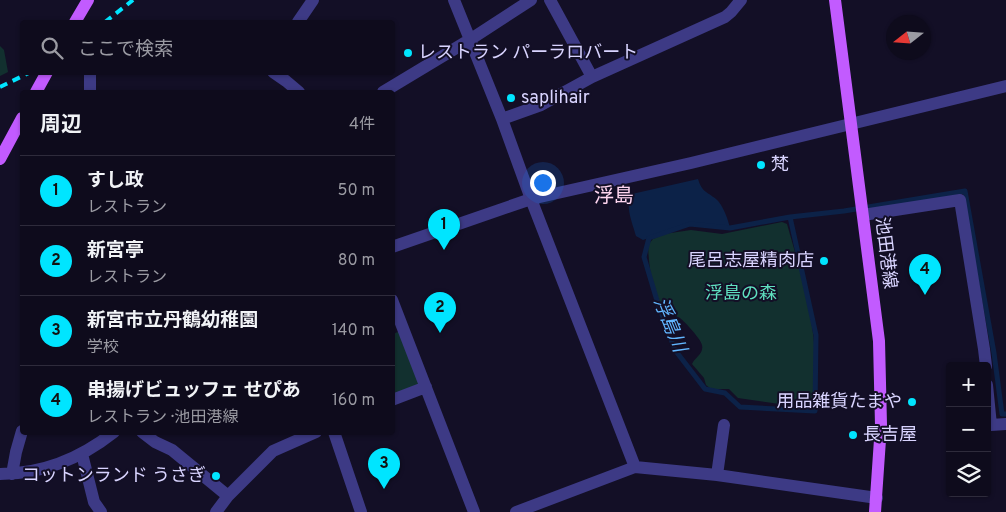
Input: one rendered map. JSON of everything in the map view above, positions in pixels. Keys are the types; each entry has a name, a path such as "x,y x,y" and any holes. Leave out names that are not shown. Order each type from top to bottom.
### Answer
{"main road":[{"name":"池田港線","path":"835,0 879,341 881,425 876,512"},
{"path":"76,20 85,1"},
{"path":"37,90 45,75"},
{"path":"0,160 20,122"}],"street":[{"path":"299,20 313,0"},
{"path":"454,0 502,118 531,199 635,467"},
{"path":"386,90 531,0"},
{"path":"550,0 592,77"},
{"path":"502,118 540,105 592,77 725,17 732,12 740,0"},
{"path":"90,75 90,90"},
{"path":"277,75 297,90"},
{"path":"395,246 531,199 690,163 1006,86"},
{"path":"863,215 960,200 985,362"},
{"path":"395,308 474,512"},
{"path":"395,399 426,387"},
{"path":"989,407 990,425 1006,424"},
{"path":"717,476 724,425"},
{"path":"21,435 16,452 6,474 28,472 56,465 82,454 110,435"},
{"path":"146,435 155,442 172,450 228,496"},
{"path":"216,512 228,496 273,451 309,435"},
{"path":"335,435 356,510"},
{"path":"82,454 94,502 101,512"},
{"path":"516,512 635,467 877,498"}],"green space":[{"path":"0,46 4,50 8,72 0,76"},
{"name":"浮島の森","path":"782,222 787,224 801,275 814,345 815,371 812,401 801,407 738,398 729,389 711,389 706,385 704,378 692,364 702,351 701,342 680,318 667,312 664,308 653,286 649,261 648,245 653,239 664,234 691,230 722,234"},
{"path":"400,331 422,385 395,396 395,333"}],"water":[{"path":"698,179 703,189 721,205 727,216 730,228 690,224 643,240 636,236 629,209 632,194"}],"waterway":[{"name":"浮島川","path":"790,217 816,335 815,411 740,407 725,393 705,389 675,350 658,304 644,257 649,238 690,224 730,228 790,217 844,211 965,191 994,353 1002,414 1006,414"}],"railway":[{"path":"108,20 133,0"},
{"path":"0,87 25,75"}],"place":[{"name":"レストラン パーラロバート","path":"408,53"},
{"name":"saplihair","path":"511,98"},
{"name":"梵","path":"761,165"},
{"name":"すし政","path":"444,250"},
{"name":"尾呂志屋精肉店","path":"824,261"},
{"name":"串揚げビュッフェ せぴあ","path":"925,295"},
{"name":"新宮亭","path":"440,333"},
{"name":"用品雑貨たまや","path":"912,402"},
{"name":"長吉屋","path":"853,435"},
{"name":"コットンランド うさぎ","path":"216,476"},
{"name":"新宮市立丹鶴幼稚園","path":"384,489"}],"district":[{"name":"浮島","path":"614,197"}]}
